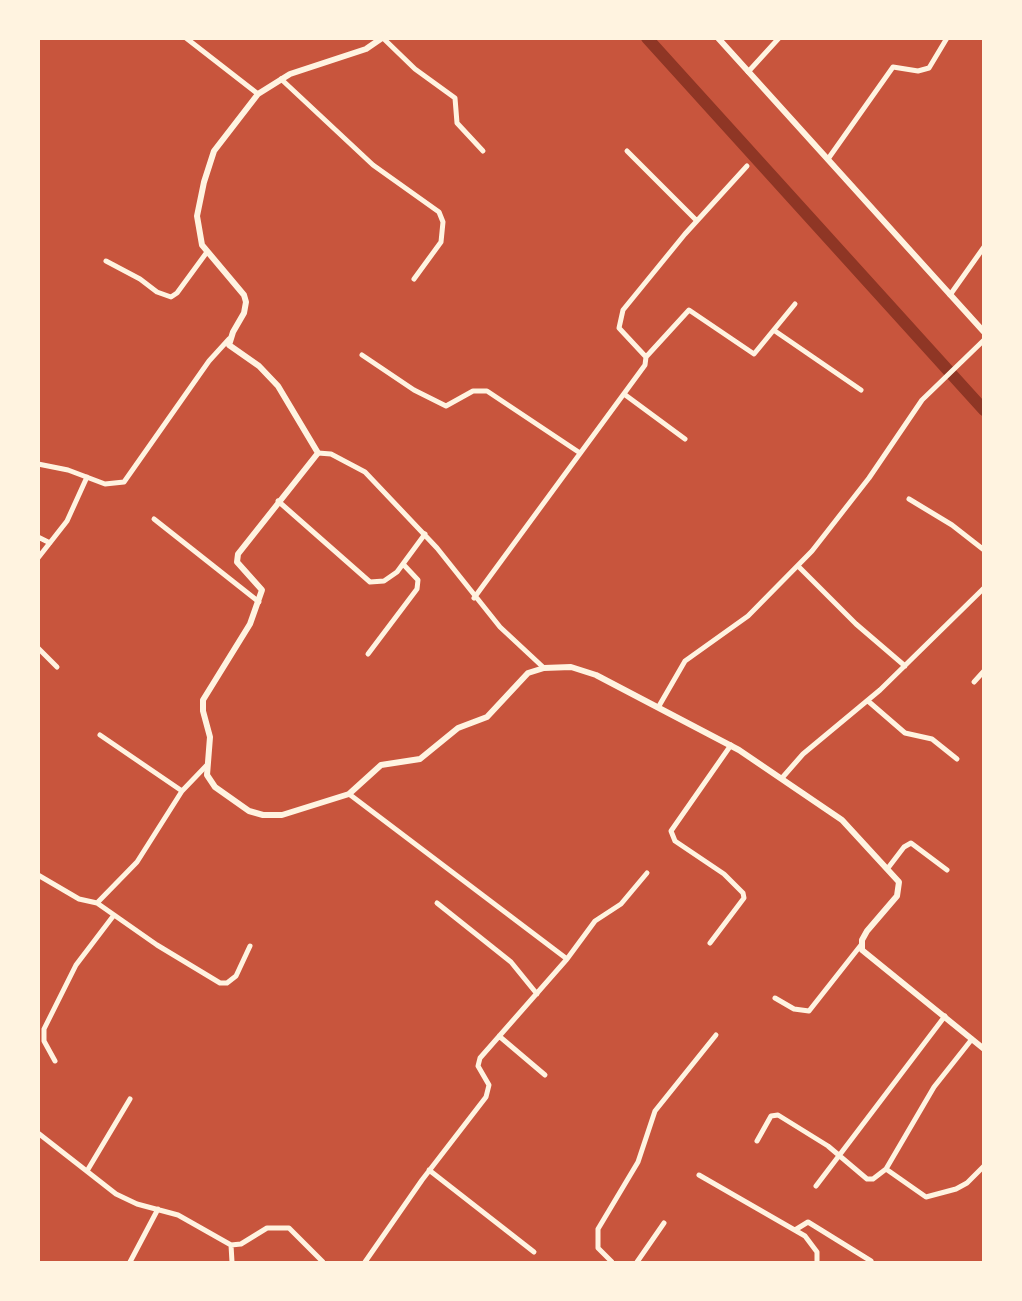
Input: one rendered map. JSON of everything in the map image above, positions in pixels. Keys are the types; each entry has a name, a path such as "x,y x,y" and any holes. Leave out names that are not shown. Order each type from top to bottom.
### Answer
{"street":[{"path":"186,38 258,94"},
{"path":"38,464 104,484 124,482 209,361 229,339 244,313 246,302 244,295 202,245 197,216 214,150 258,94 281,79 366,49 383,38 415,69 455,98 457,123 483,151"},
{"path":"718,38 984,332"},
{"path":"748,72 779,38"},
{"path":"828,159 893,67 918,71 929,68 947,38"},
{"path":"281,79 362,156 439,212 443,222 441,242 414,279"},
{"path":"627,151 697,221"},
{"path":"646,357 621,333 620,315 697,221 747,166"},
{"path":"950,295 984,247"},
{"path":"106,261 127,271 157,292 171,297 177,293 207,252"},
{"path":"474,598 645,365 646,357 688,310 754,354 795,304"},
{"path":"775,331 861,390"},
{"path":"229,339 234,350 259,366 278,386 318,453 338,457 365,472 425,534 474,598 544,668"},
{"path":"659,706 685,661 748,617 798,566 869,478 922,400 984,340"},
{"path":"362,355 414,390 446,406 473,391 487,391 580,453"},
{"path":"624,394 685,439"},
{"path":"318,453 238,554 237,562 262,590 250,624 204,700 203,711 210,737 207,775 215,786 249,811 263,815 282,815 349,794 381,765 420,759 458,728 487,717 522,679 544,668 571,667 596,675 731,745 782,778 842,820 899,882 899,890 867,931 861,945 809,1010 794,1009 775,998"},
{"path":"38,558 67,521 87,477"},
{"path":"909,499 953,525 984,550"},
{"path":"278,501 370,582 384,581 403,564 425,534"},
{"path":"154,519 259,602"},
{"path":"38,537 50,543"},
{"path":"368,654 417,589 418,580 403,564"},
{"path":"798,566 856,624 905,666"},
{"path":"782,778 803,754 867,701 984,588"},
{"path":"38,648 57,667"},
{"path":"974,682 984,671"},
{"path":"867,701 905,733 935,741 957,759"},
{"path":"100,735 182,791"},
{"path":"710,943 744,898 743,893 724,874 675,841 671,831 731,745"},
{"path":"97,903 137,862 182,791 206,766"},
{"path":"349,794 566,959"},
{"path":"888,867 911,843 947,870"},
{"path":"365,1262 429,1170 486,1097 489,1084 478,1066 480,1058 537,994 595,921 621,904 647,873"},
{"path":"38,875 79,899 97,903 220,983 227,983 236,976 250,946"},
{"path":"437,903 511,962 537,994"},
{"path":"55,1061 44,1041 44,1029 76,965 114,915"},
{"path":"861,945 866,955 984,1049"},
{"path":"816,1186 945,1016"},
{"path":"612,1262 598,1248 598,1229 638,1161 655,1111 716,1035"},
{"path":"499,1036 545,1075"},
{"path":"757,1141 774,1115 786,1119 871,1180 886,1169 934,1087 972,1038"},
{"path":"87,1171 130,1099"},
{"path":"39,1136 117,1194 178,1215 231,1245 241,1244 267,1227 289,1228 323,1262"},
{"path":"886,1169 926,1197 957,1189 984,1166"},
{"path":"429,1170 534,1252"},
{"path":"699,1175 795,1230 814,1244 817,1262"},
{"path":"130,1262 158,1209"},
{"path":"795,1230 808,1222 871,1261"},
{"path":"637,1262 664,1223"},
{"path":"231,1245 232,1262"}],"waterway":[{"path":"647,38 984,410"}]}
